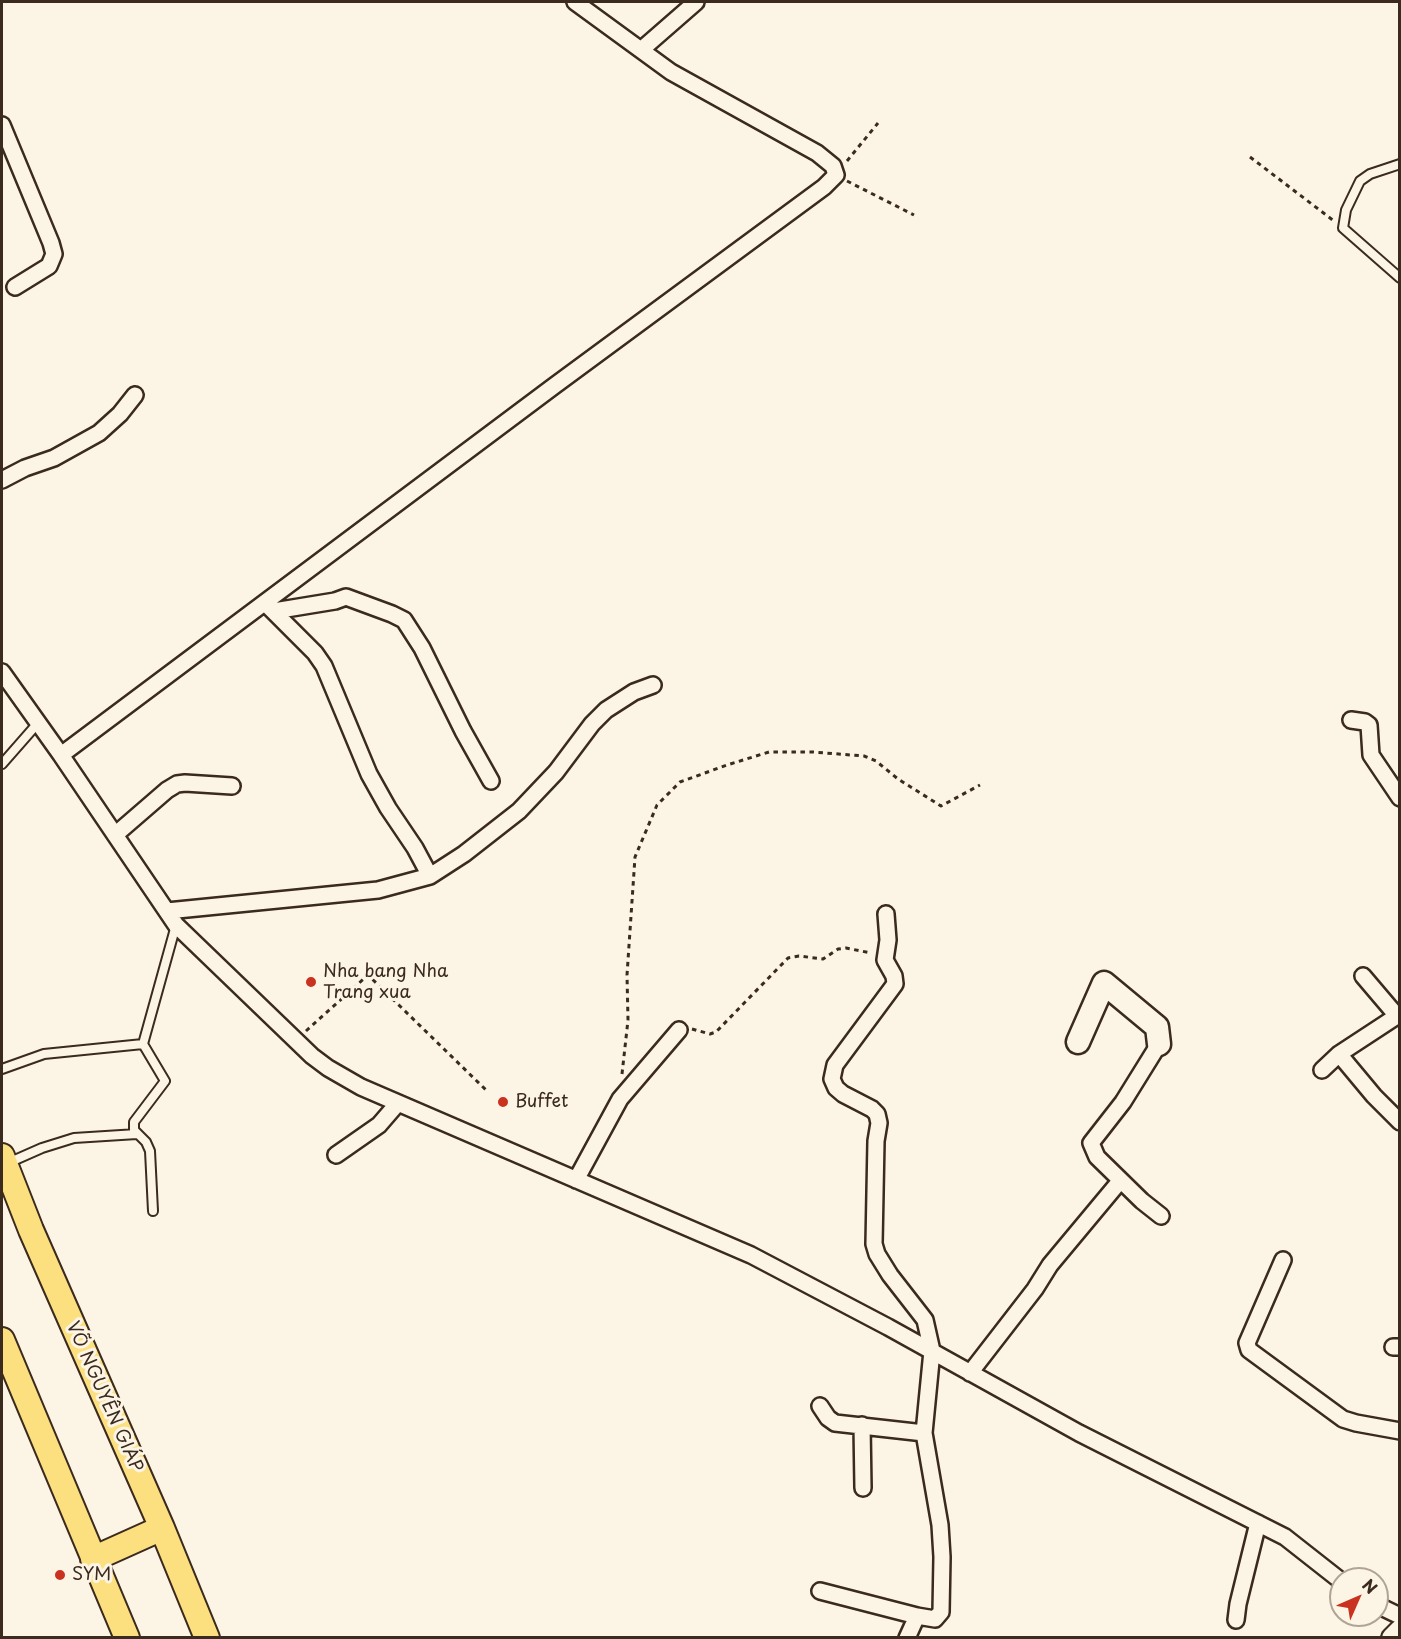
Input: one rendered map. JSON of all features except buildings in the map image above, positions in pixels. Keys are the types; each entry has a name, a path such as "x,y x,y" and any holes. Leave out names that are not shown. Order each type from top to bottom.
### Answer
{"main road":[{"path":"1078,1042 1104,982 1157,1027 1160,1044"},
{"name":"VÕ NGUYÊN GIÁP","path":"3,1160 207,1638"},
{"path":"2,1340 127,1638"},
{"path":"93,1559 162,1528"}],"street":[{"path":"61,755 270,607 563,379 824,187 836,175 833,166 817,153 670,72 575,2"},
{"path":"641,50 696,2"},
{"path":"2,125 54,254 49,266 15,286"},
{"path":"2,480 25,468 54,458 99,433 120,414 135,395"},
{"path":"270,607 335,601 346,597 404,620 422,648 463,731 491,781"},
{"path":"270,607 315,653 324,666 369,774 430,876"},
{"path":"2,672 176,925 320,1062 344,1078 398,1103 751,1255 932,1351 1079,1433 1286,1537 1329,1571"},
{"path":"166,911 378,890 430,876 464,855 519,811 556,772 606,710 634,692 653,685"},
{"path":"1351,720 1370,725 1371,755 1400,798"},
{"path":"115,835 177,784 232,786"},
{"path":"820,1591 917,1616 935,1619 941,1612 940,1525 924,1432 932,1351 925,1320 890,1275 877,1254 874,1244 876,1141 879,1123 877,1114 843,1094 836,1088 832,1079 835,1065 895,984 894,976 885,960 888,940 886,914"},
{"path":"1322,1070 1339,1054 1398,1015 1364,976"},
{"path":"576,1180 620,1100 680,1030"},
{"path":"1160,1044 1123,1102 1091,1143 1097,1157 1120,1181 1161,1216"},
{"path":"1339,1054 1374,1096 1400,1122"},
{"path":"336,1155 379,1125 398,1103"},
{"path":"970,1373 1035,1289 1050,1264 1120,1181"},
{"path":"1283,1260 1247,1343 1249,1350 1343,1419 1400,1431"},
{"path":"820,1406 831,1421 924,1432"},
{"path":"862,1425 863,1488"},
{"path":"1236,1620 1258,1523"},
{"path":"907,1638 917,1616"},
{"path":"1392,1638 1400,1630"}],"lane":[{"path":"1400,164 1370,174 1360,181 1346,210 1343,228 1400,278"},
{"path":"2,764 38,723"},
{"path":"153,1211 149,1146 134,1130 134,1122 165,1081 143,1044 176,925"},
{"path":"2,1057 4,1068 44,1054 143,1044"},
{"path":"3,1160 75,1138 137,1134"}],"path":[{"path":"878,123 836,175 914,215"},
{"path":"1250,157 1343,228"},
{"path":"620,1100 628,1020 627,975 635,856 657,805 680,782 769,752 813,752 864,756 876,761 913,790 941,806 980,786"},
{"path":"680,1030 683,1027 705,1033 716,1032 788,958 799,956 823,958 838,949 846,948 868,952 885,960"},
{"path":"296,1040 368,975 486,1090"}],"place":[{"name":"Nha bang Nha Trang xua","path":"311,982"},
{"name":"Buffet","path":"503,1102"},
{"name":"SYM","path":"60,1575"}]}
